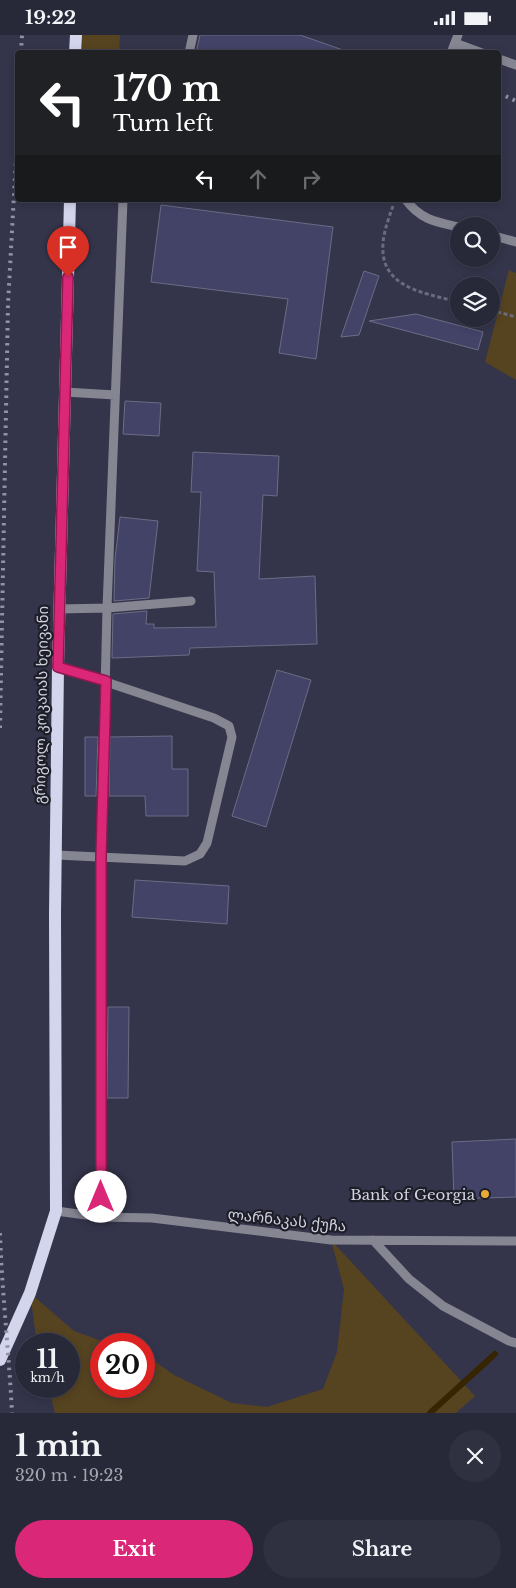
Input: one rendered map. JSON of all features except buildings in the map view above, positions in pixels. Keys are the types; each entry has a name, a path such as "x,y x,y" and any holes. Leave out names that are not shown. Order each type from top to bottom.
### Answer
{"main road":[{"path":"75,50 76,35"},
{"name":"გრიგოლ კოკაიას ხეივანი","path":"0,1360 30,1293 56,1211 58,667 70,202"}],"street":[{"path":"189,50 193,35"},
{"path":"456,39 476,50"},
{"path":"501,60 516,65"},
{"path":"101,1217 101,857 107,608 122,202"},
{"path":"408,202 419,214 431,220 450,225"},
{"path":"500,238 516,242"},
{"path":"65,392 115,395"},
{"path":"59,609 107,608 191,601"},
{"path":"56,855 185,861 200,854 208,843 232,737 229,726 214,718 106,681 58,667"},
{"name":"ლარნაკას ქუჩა","path":"56,1211 101,1217 152,1217 331,1240 516,1241"},
{"path":"373,1240 409,1279 443,1306 516,1343"}],"path":[{"path":"394,202 384,232 383,256 390,275 415,291 450,300"},
{"path":"500,313 516,317"}],"shaded area":[{"path":"76,35 120,35 119,50 75,50"},
{"path":"509,270 516,273 516,380 485,362 494,327 500,327 500,304"},
{"path":"331,1240 475,1396 456,1413 55,1413 51,1398 80,1398 80,1333 90,1337 90,1398 155,1398 155,1362 174,1375 232,1403 267,1407 323,1389 337,1352 344,1289"},
{"path":"30,1293 74,1331 80,1333 35,1333"}],"waterway":[{"path":"430,1413 495,1354"}],"railway":[{"path":"21,50 22,35"},
{"path":"501,94 516,101"},
{"path":"0,728 8,304 15,177"},
{"path":"0,1233 12,1413"}],"place":[{"name":"Bank of Georgia","path":"485,1194"}],"route":[{"path":"68,277 58,667 106,681 101,857 101,1197"}]}
